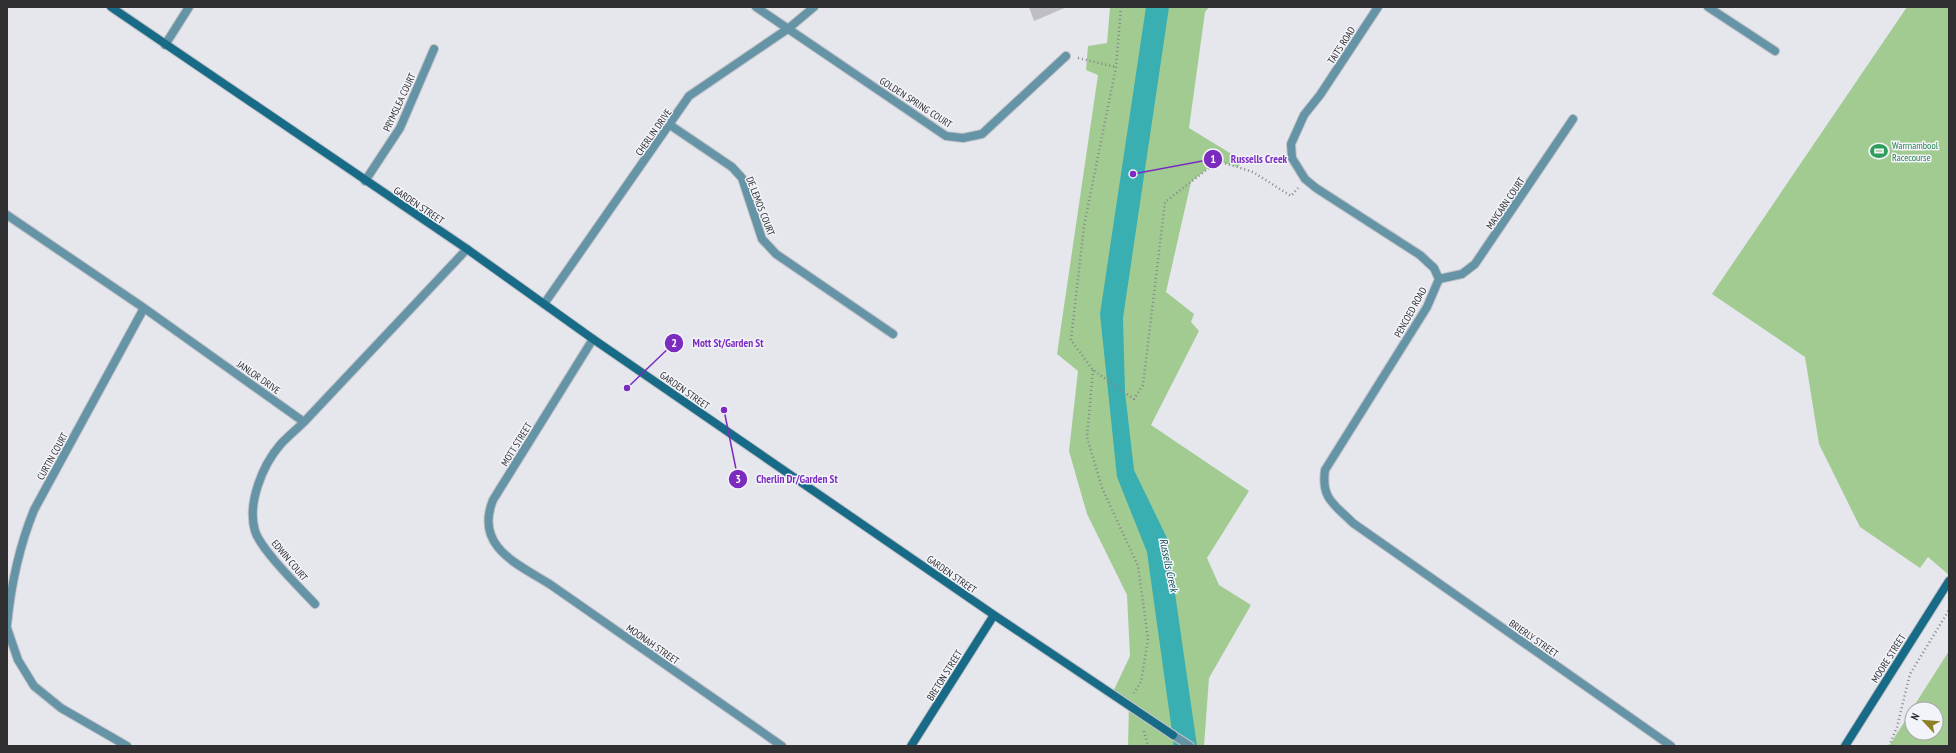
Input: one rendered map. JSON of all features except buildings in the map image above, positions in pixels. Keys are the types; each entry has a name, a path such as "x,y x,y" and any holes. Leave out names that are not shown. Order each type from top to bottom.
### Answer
{"street":[{"name":"GARDEN STREET","path":"111,7 164,45 467,249 594,339 994,615 1189,745"},
{"path":"164,45 189,7"},
{"name":"GOLDEN SPRING COURT","path":"756,7 946,136 963,138 982,134 1066,56"},
{"name":"CHERLIN DRIVE","path":"544,304 689,96 788,28 814,7"},
{"name":"TAITS ROAD","path":"1305,179 1292,158 1291,144 1304,115 1320,95 1378,7"},
{"path":"1708,7 1776,51"},
{"name":"PRYMSLEA COURT","path":"365,181 400,128 434,49"},
{"name":"MAYCARN COURT","path":"1439,279 1462,274 1475,264 1573,119"},
{"name":"DE LEMOS COURT","path":"670,125 732,167 742,178 762,239 776,254 893,334"},
{"path":"1305,179 1420,255 1434,268 1439,279"},
{"name":"JANLOR DRIVE","path":"7,215 144,308 304,422"},
{"path":"304,422 467,249"},
{"name":"PENCOED ROAD","path":"1386,546 1353,523 1327,497 1323,484 1325,470 1427,307 1439,279"},
{"name":"CURTIN COURT","path":"7,625 11,589 20,548 34,510 144,308"},
{"name":"MOTT STREET","path":"512,560 495,545 491,538 487,528 488,512 493,500 594,339"},
{"name":"EDWIN COURT","path":"304,422 279,446 262,474 253,501 255,531 261,542 268,552 315,604"},
{"name":"BRIERLY STREET","path":"1386,546 1671,746"},
{"name":"MOONAH STREET","path":"512,560 551,585 782,746"},
{"name":"MOORE STREET","path":"1845,746 1949,581"},
{"name":"BRETON STREET","path":"911,746 994,615"},
{"path":"7,628 18,660 34,686 61,708 127,746"}],"path":[{"path":"1121,7 1116,67 1084,226 1071,340 1093,370 1134,398 1143,384 1165,202 1218,161 1253,172 1291,196 1305,179"},
{"path":"1066,56 1116,67"},
{"path":"1093,370 1086,437 1102,488 1138,566 1148,639 1141,682 1133,695 1139,712"},
{"path":"1889,746 1897,727 1910,674 1949,610"}],"green space":[{"path":"1110,7 1209,7 1205,12 1189,128 1243,161 1238,167 1217,161 1191,182 1166,292 1194,314 1191,322 1199,331 1151,425 1249,491 1207,558 1219,585 1251,605 1209,678 1204,746 1128,746 1129,705 1112,694 1130,656 1127,595 1087,514 1069,451 1078,371 1057,354 1098,75 1086,70 1088,46 1107,43"},
{"name":"Warrnambool Racecourse","path":"1907,7 1949,7 1949,575 1928,557 1920,568 1860,527 1819,444 1805,357 1712,294"},
{"path":"1949,651 1949,746 1889,746 1904,723 1904,741 1944,741 1944,701 1917,701"}],"water":[{"path":"1146,7 1169,7 1123,318 1125,392 1134,470 1167,538 1197,746 1174,746 1147,552 1117,477 1100,314"}],"place":[{"name":"Warrnambool Racecourse","path":"1879,151"},
{"name":"Russells Creek","path":"1133,174"},
{"name":"Mott St/Garden St","path":"627,388"},
{"name":"Cherlin Dr/Garden St","path":"724,410"}]}
